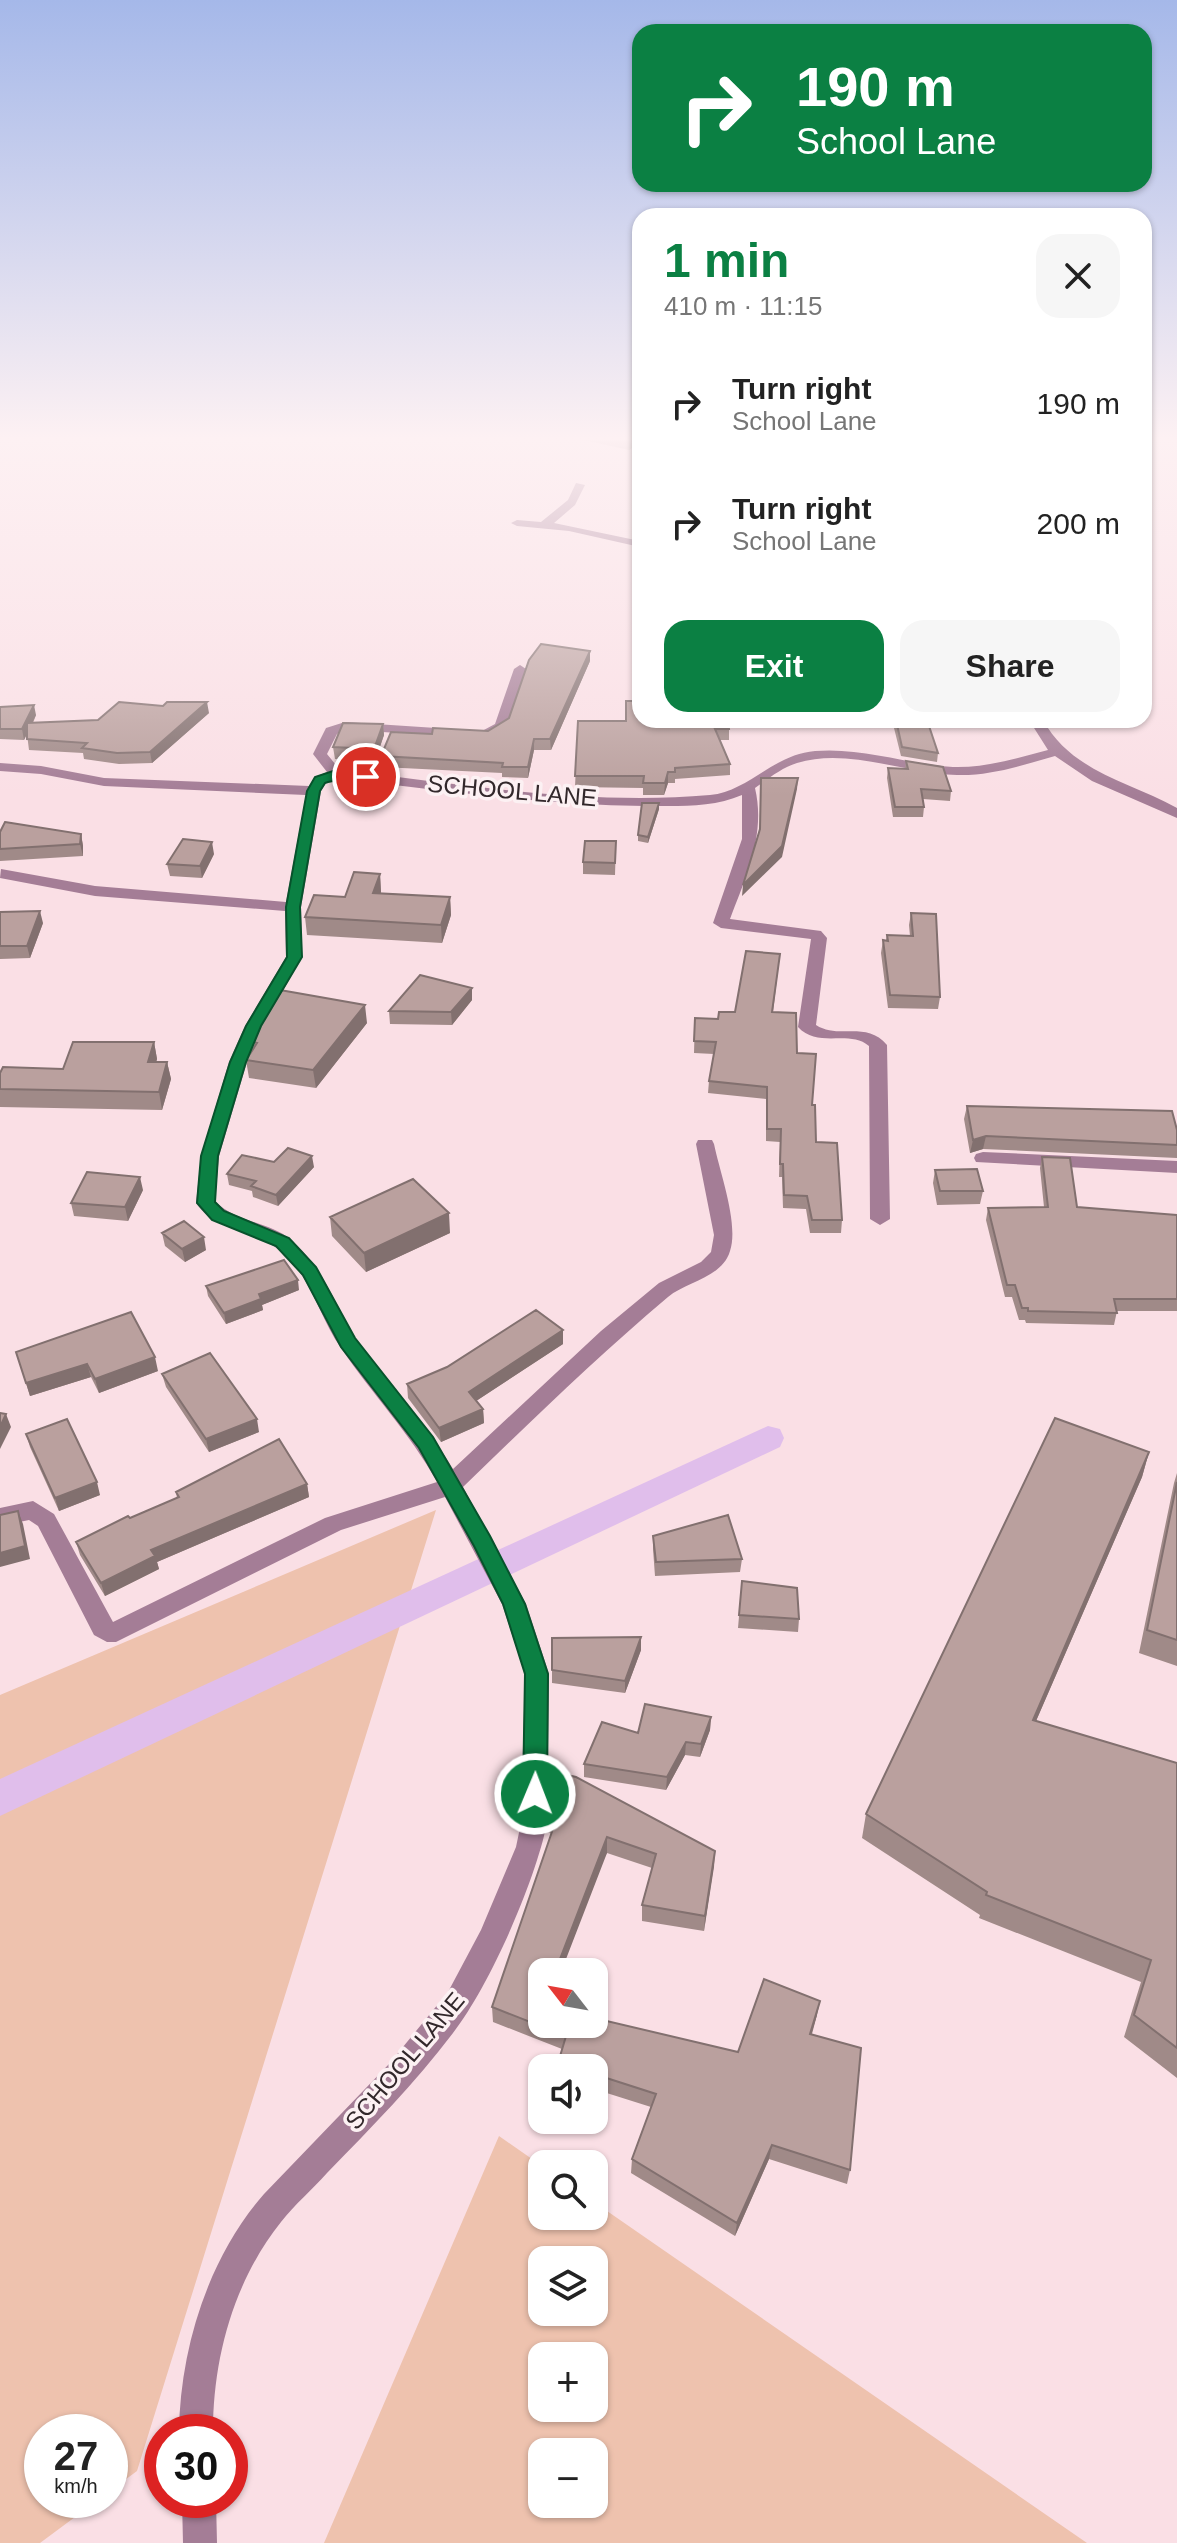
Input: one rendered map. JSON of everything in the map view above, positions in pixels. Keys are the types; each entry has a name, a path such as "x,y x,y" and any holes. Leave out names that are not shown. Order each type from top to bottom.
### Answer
{"street":[{"path":"0,767 41,770 104,782 314,791 320,780 336,774 320,754 331,731 345,726 484,735 501,726 520,669"},
{"path":"1041,728 1055,752 1087,773 1159,803 1177,814"},
{"name":"SCHOOL LANE","path":"336,774 580,800 710,799 732,797 748,789 770,769 787,759 816,755 845,755 955,771 979,771 1055,752"},
{"path":"748,789 753,817 745,854 721,923 815,934 819,938 807,1027 815,1034 864,1035 874,1039 878,1045 880,1219"},
{"name":"SCHOOL LANE","path":"195,2414 194,2401 205,2343 227,2284 268,2213 443,2023 464,1995 529,1847 534,1823 537,1674 514,1604 482,1542 448,1487 426,1442 347,1342 310,1271 282,1242 218,1216 206,1203 210,1156 238,1062 254,1026 294,957 293,907 314,791"},
{"path":"1,874 95,891 293,907"},
{"path":"0,1517 33,1510 46,1520 103,1628 107,1632 116,1632 333,1524 448,1487 608,1336 666,1288 708,1267 720,1254 724,1235 705,1144"},
{"path":"983,1158 1177,1167"},
{"path":"199,2518 200,2543"}],"shaded area":[{"path":"436,1510 155,2414 144,2414 144,2449 137,2471 128,2478 128,2414 24,2414 24,2518 74,2518 40,2543 0,2543 0,1695"},
{"path":"499,2136 528,2156 528,2230 608,2230 608,2212 1087,2543 324,2543"}],"building":[{"path":"541,644 590,651 550,739 534,739 528,767 381,756 391,732 432,734 433,728 488,731 509,718 529,660"},
{"path":"626,701 632,701 632,728 729,728 715,729 730,764 675,768 675,772 668,772 665,783 643,783 644,776 575,776 578,721 626,721"},
{"path":"119,702 163,706 167,702 207,702 150,752 117,753 82,748 87,743 27,739 27,723 98,720"},
{"path":"34,705 22,729 0,729 0,707"},
{"path":"343,723 383,724 374,749 333,747"},
{"path":"898,728 930,728 938,753 902,747"},
{"path":"906,761 943,767 951,791 921,789 924,807 895,807 888,768 908,769"},
{"path":"761,778 798,778 782,846 743,885 760,829"},
{"path":"642,803 659,803 648,837 638,835"},
{"path":"5,822 81,834 80,844 0,849 0,832"},
{"path":"183,839 212,842 200,866 167,864"},
{"path":"585,841 616,841 615,863 583,862"},
{"path":"354,872 380,874 373,893 450,897 441,925 305,917 314,895 345,897"},
{"path":"40,911 27,946 0,946 0,912"},
{"path":"911,913 936,914 940,997 890,995 883,940 888,941 887,935 913,936"},
{"path":"746,951 780,954 772,1012 796,1013 797,1053 816,1054 812,1105 815,1105 816,1142 837,1143 842,1220 812,1220 807,1196 784,1195 783,1164 780,1164 781,1129 767,1129 767,1087 709,1081 716,1042 694,1041 695,1018 718,1019 719,1012 735,1012"},
{"path":"420,975 472,988 451,1012 389,1011"},
{"path":"280,990 365,1005 313,1070 246,1060 257,1043 249,1041 260,1017"},
{"path":"73,1042 154,1042 148,1062 167,1062 159,1092 0,1089 3,1067 63,1069"},
{"path":"967,1106 1172,1111 1177,1145 986,1136 973,1140"},
{"path":"288,1148 312,1156 276,1195 251,1186 256,1181 227,1174 242,1155 274,1162"},
{"path":"1042,1157 1070,1158 1077,1207 1177,1215 1177,1299 1114,1299 1117,1313 1028,1311 1028,1308 1022,1308 1015,1285 1007,1285 988,1208 1048,1207"},
{"path":"977,1169 983,1191 940,1191 935,1170"},
{"path":"87,1172 140,1177 125,1207 71,1203"},
{"path":"413,1179 449,1213 364,1253 330,1217"},
{"path":"184,1221 204,1237 182,1249 162,1233"},
{"path":"284,1260 298,1280 259,1294 261,1299 224,1313 206,1286"},
{"path":"536,1310 563,1330 469,1392 483,1409 439,1428 407,1384 447,1367"},
{"path":"131,1312 155,1357 95,1379 87,1364 26,1383 16,1352"},
{"path":"210,1353 257,1419 206,1439 162,1374"},
{"path":"0,1413 6,1414 0,1427"},
{"path":"1055,1418 1149,1452 1033,1720 1177,1763 1177,2048 1134,2015 1151,1960 986,1895 987,1892 866,1814"},
{"path":"67,1419 97,1482 55,1498 26,1434"},
{"path":"279,1439 307,1484 151,1550 155,1556 101,1583 76,1542 128,1516 130,1518 179,1497 176,1492"},
{"path":"1177,1482 1177,1640 1147,1630"},
{"path":"18,1511 25,1546 0,1553 0,1515"},
{"path":"728,1515 742,1559 656,1562 653,1536"},
{"path":"742,1581 797,1588 799,1619 739,1615"},
{"path":"641,1637 625,1681 552,1670 552,1638"},
{"path":"645,1704 711,1717 701,1744 686,1742 667,1777 584,1764 602,1722 638,1733"},
{"path":"563,1774 576,1777 715,1851 705,1916 642,1905 656,1854 607,1837 560,1958 528,1958 528,2021 492,2007 556,1820 547,1817 550,1798"},
{"path":"764,1979 820,2001 810,2034 861,2048 850,2170 772,2145 737,2223 632,2159 656,2094 608,2079 608,2054 561,2054 565,2038 608,2038 608,2021 738,2052"}],"waterway":[{"path":"0,1798 768,1438"}],"route":[{"path":"366,777 336,774 320,780 314,791 293,907 294,957 254,1026 238,1062 210,1156 206,1203 218,1216 282,1242 310,1271 347,1342 426,1442 448,1487 482,1542 514,1604 537,1674 535,1794"}]}
